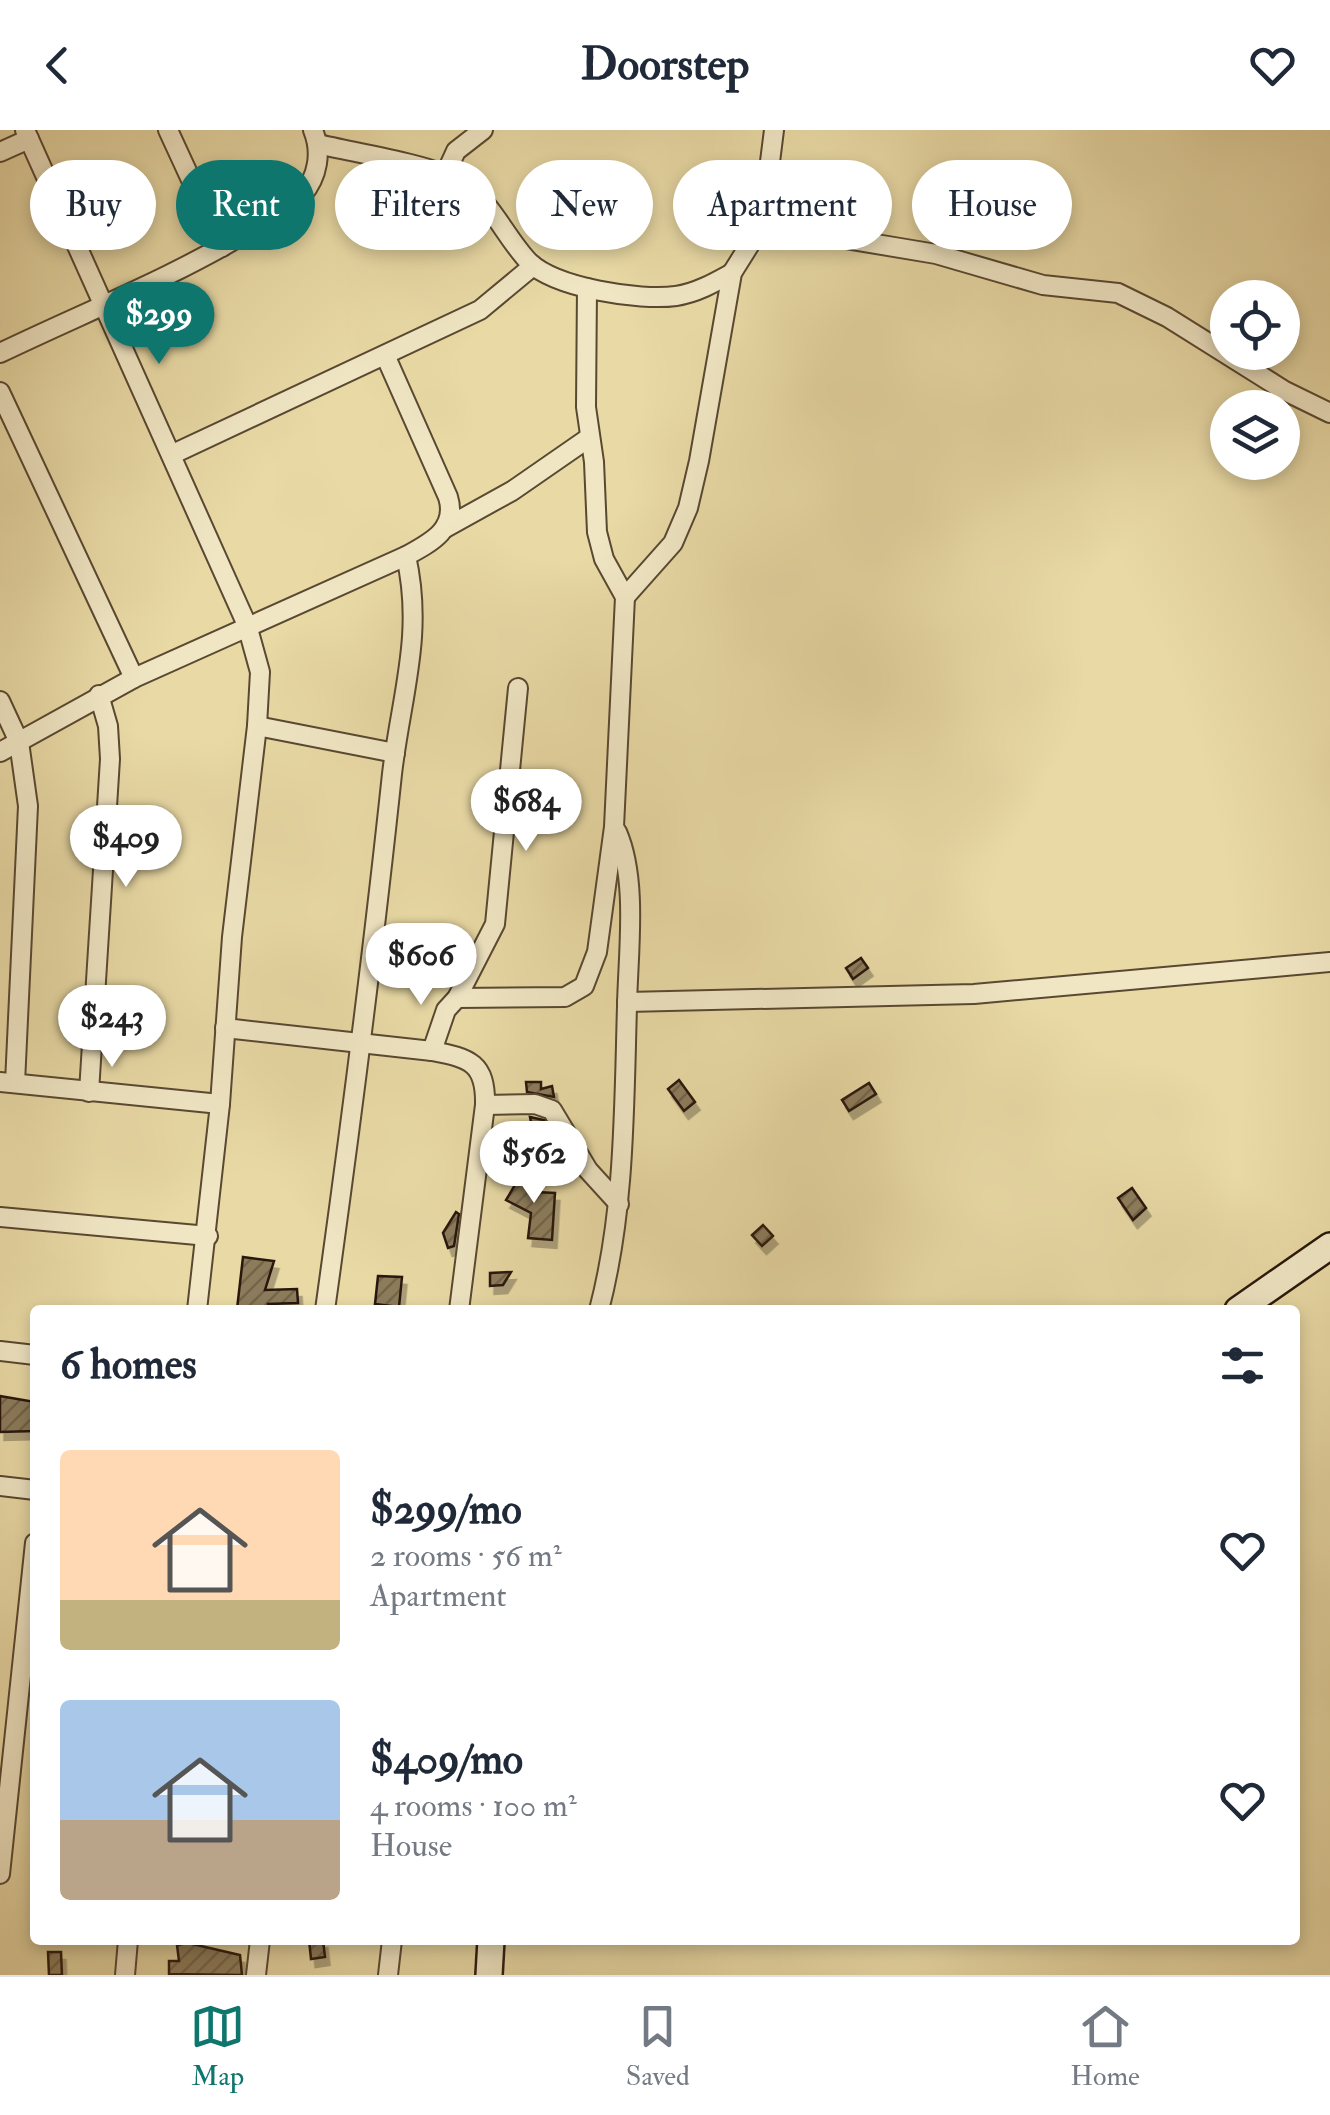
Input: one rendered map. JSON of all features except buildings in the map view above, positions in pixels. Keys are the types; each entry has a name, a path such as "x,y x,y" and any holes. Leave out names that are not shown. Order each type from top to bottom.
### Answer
{"main road":[{"path":"1245,1305 1330,1246"},
{"path":"489,1975 491,1945"}],"street":[{"path":"168,130 182,160"},
{"path":"452,160 456,151 484,130"},
{"path":"770,160 774,130"},
{"path":"0,152 27,135 173,454 247,625 260,672 199,1305"},
{"path":"315,171 316,137 394,160"},
{"path":"496,220 533,266 587,288 675,296 698,291 732,273"},
{"path":"892,247 936,254 1044,285 1118,294 1188,328 1286,391 1330,413"},
{"path":"0,353 216,250"},
{"path":"624,598 672,544 688,508 732,273 746,250"},
{"path":"173,454 480,310 533,266"},
{"path":"457,998 556,998 572,994 584,986 596,952 614,827 624,598 600,544 586,407 587,288"},
{"path":"385,354 448,498 451,515 445,528"},
{"path":"0,392 134,678"},
{"path":"0,752 100,694 406,556 590,437"},
{"path":"325,1305 362,1046 394,753 415,620 413,584 406,556"},
{"path":"432,1051 446,1010 457,998 495,924 518,688"},
{"path":"89,1092 110,759 108,726 100,694"},
{"path":"0,701 18,742 28,806 8,1082 220,1104"},
{"path":"257,726 394,753"},
{"path":"600,1305 618,1204 627,1002 628,884 625,855 614,827"},
{"path":"627,1002 974,994 1330,962"},
{"path":"225,1028 432,1051 462,1058 478,1068 483,1078 485,1105 460,1305"},
{"path":"485,1105 535,1104 552,1110 588,1170 618,1204"},
{"path":"0,1217 208,1236"},
{"path":"0,1351 30,1354"},
{"path":"0,1486 30,1489"},
{"path":"0,1874 7,1747 30,1610"},
{"path":"125,1975 128,1945"},
{"path":"256,1975 259,1945"},
{"path":"388,1975 391,1945"}]}
